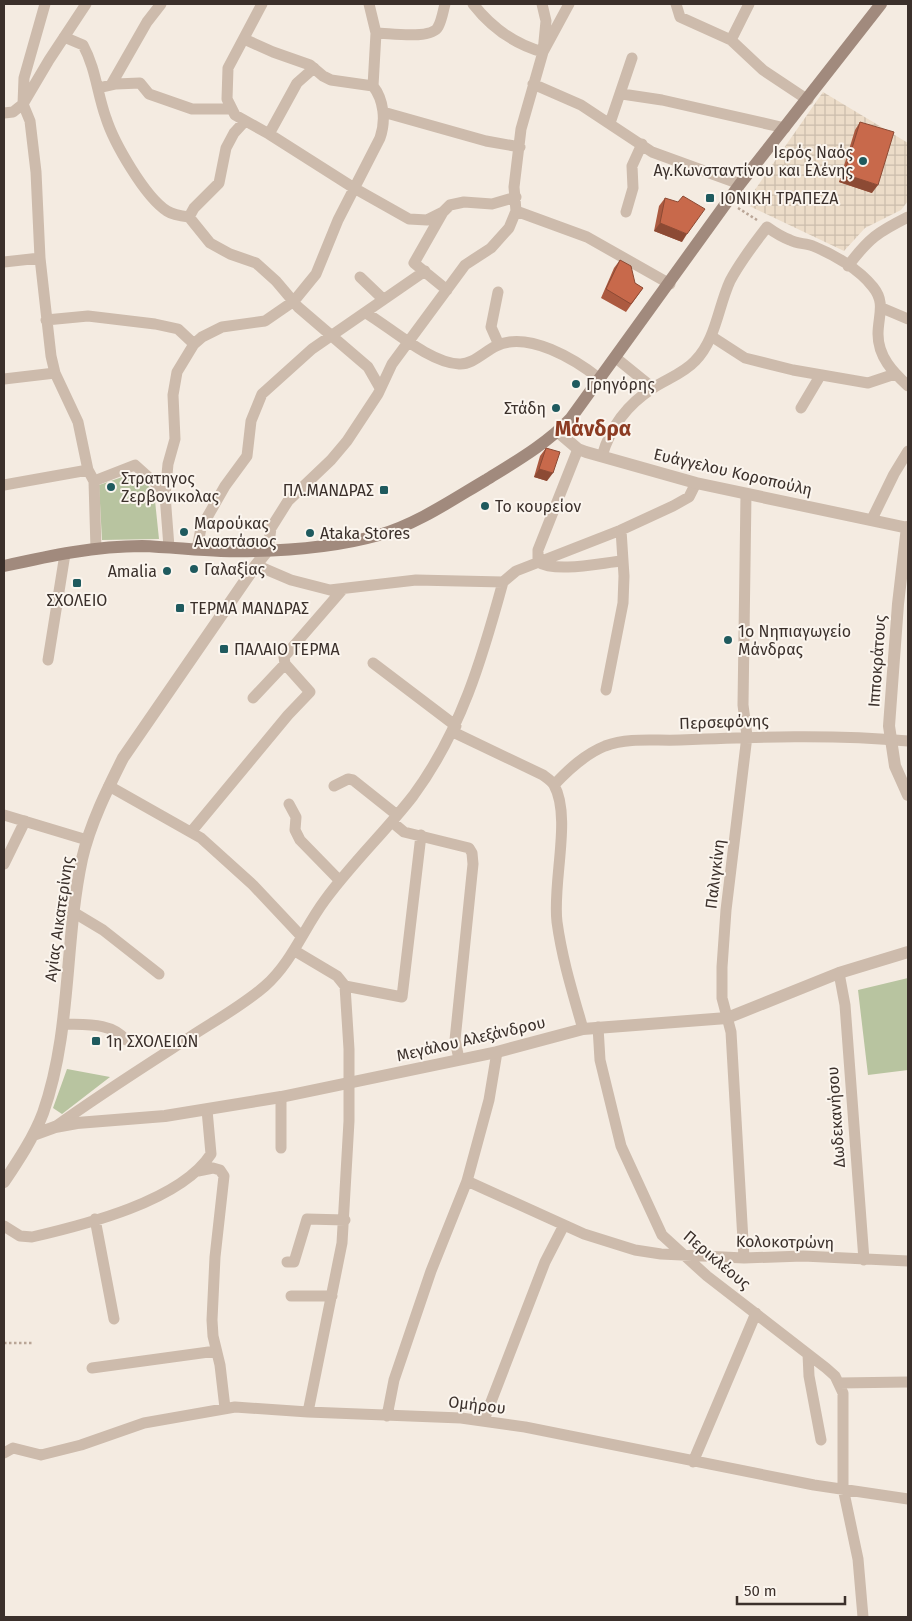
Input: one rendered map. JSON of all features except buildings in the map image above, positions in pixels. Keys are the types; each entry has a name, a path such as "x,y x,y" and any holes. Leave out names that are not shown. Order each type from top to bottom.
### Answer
{"main road":[{"path":"4,566 96,549 169,547 268,550 328,545 380,534 444,506 558,432 616,358 740,184 808,100 881,4"}],"street":[{"path":"44,4 24,78 23,104 30,120 36,172 40,258 46,320 55,372 78,422 88,470 94,481 96,549"},
{"path":"4,113 13,112 23,104 86,4"},
{"path":"111,85 147,22 161,4"},
{"path":"262,4 228,68 227,99 230,109 245,121 354,188 417,221 427,220 450,205 464,202 492,204 516,197"},
{"path":"169,547 165,492 168,464 176,429 174,385 177,372 194,344 202,337 222,327 272,318 294,302 316,274 354,188 380,138 384,127 383,112 377,91 373,86 376,33 369,4"},
{"path":"376,33 420,35 434,32 438,28 445,4"},
{"path":"473,4 486,21 501,32 529,48 543,52"},
{"path":"268,550 271,528 278,514 294,494 331,460 347,441 380,388 392,364 465,265 502,237 510,228 516,211 514,187 521,129 543,52 546,21 542,4"},
{"path":"543,52 570,4"},
{"path":"676,4 680,17 732,40 763,70 808,100"},
{"path":"732,40 749,4"},
{"path":"64,37 73,39 83,45 96,72 105,118 126,161 167,212 189,217 210,243 230,254 256,263 331,337 368,367 380,388"},
{"path":"244,39 314,68 330,80 373,86"},
{"path":"610,123 622,94 632,58"},
{"path":"269,134 297,83 314,68"},
{"path":"98,88 111,85 140,84 148,94 192,109 230,109"},
{"path":"534,84 568,98 610,123 652,152 740,184"},
{"path":"622,94 662,100 786,128"},
{"path":"383,112 486,141 520,146"},
{"path":"189,217 194,208 219,183 226,148 234,133 245,121"},
{"path":"626,212 633,188 632,166 642,144"},
{"path":"516,211 587,237 670,284"},
{"path":"442,212 414,262 447,290"},
{"path":"848,266 865,243 908,217"},
{"path":"602,456 615,425 640,398 695,362 711,336 730,282 745,255 766,227 792,242 812,245 848,266 874,287 880,297 882,308 878,334 884,360 908,386"},
{"path":"4,262 40,258"},
{"path":"197,549 201,528 225,486 247,456 251,421 262,394 289,367 312,349 425,271"},
{"path":"360,277 383,299"},
{"path":"498,292 491,327 499,345"},
{"path":"882,308 908,319"},
{"path":"366,313 410,342 440,358 460,365 470,362 499,345 520,343 554,350 570,356 600,379"},
{"path":"46,320 88,316 155,324 178,330 194,344"},
{"path":"711,336 745,358 820,376 868,383 895,374"},
{"path":"616,358 653,388"},
{"path":"4,379 55,372"},
{"path":"801,408 820,376"},
{"name":"Ευάγγελου Κοροπούλη","path":"558,432 578,449 696,483 908,527"},
{"path":"538,562 538,550 578,449"},
{"path":"872,519 908,451"},
{"path":"94,481 136,465 165,492"},
{"path":"4,485 88,470"},
{"path":"55,1127 93,1099 238,1007 267,985 295,951 301,936 340,881 413,795 455,729 487,640 503,582 516,571 621,530 689,497 696,483"},
{"name":"Παλιγκίνη","path":"744,1258 731,1032 722,998 726,919 747,736 743,706 746,494"},
{"name":"Ιπποκράτους","path":"908,527 888,726 894,766 908,795"},
{"path":"606,690 623,604 624,576 621,530"},
{"name":"Αγίας Αικατερίνης","path":"4,1182 33,1135 42,1114 53,1078 63,1024 73,912 87,840 108,786 123,758 268,550"},
{"path":"48,660 65,554"},
{"path":"538,562 546,567 558,568 622,561"},
{"path":"256,565 291,580 318,588 343,590 416,580 503,582"},
{"path":"191,832 288,715 310,692 285,664 284,657 343,590"},
{"path":"373,663 455,729 543,775 554,784 562,823 555,891 557,920 564,959 583,1029"},
{"path":"253,698 285,664"},
{"name":"Περσεφόνης","path":"554,784 577,763 592,753 624,741 747,736 908,741"},
{"path":"334,786 348,779 353,780 394,818 404,832 469,848 472,853 473,864 455,1040 459,1059"},
{"path":"108,786 191,832 247,879 301,936"},
{"path":"289,804 296,817 295,830 300,840 340,881"},
{"path":"4,815 87,840"},
{"path":"4,864 25,821"},
{"path":"345,986 402,997 421,835"},
{"path":"73,912 103,930 159,974"},
{"path":"295,951 337,976 345,986 349,1083 345,1220 332,1296 308,1412"},
{"name":"Μεγάλου Αλεξάνδρου","path":"33,1135 55,1127 207,1110 281,1097 497,1052 583,1029 727,1018 839,972 908,952"},
{"name":"Δωδεκανήσου","path":"839,972 844,1005 864,1260"},
{"path":"63,1024 107,1028 118,1031 126,1040"},
{"name":"Περικλέους","path":"598,1027 600,1060 621,1146 662,1234 683,1254 835,1376 839,1383"},
{"path":"387,1416 394,1380 431,1270 466,1181 488,1100 497,1052"},
{"path":"281,1097 282,1148"},
{"path":"198,1171 212,1154 207,1110"},
{"path":"4,1226 20,1236 32,1237 144,1203 198,1171 212,1168 220,1170 224,1176 215,1257 212,1320 225,1408"},
{"name":"Κολοκοτρώνη","path":"466,1181 608,1243 635,1250 744,1258 803,1256 908,1261"},
{"path":"287,1262 294,1262 307,1218 345,1220"},
{"path":"95,1219 114,1319"},
{"path":"484,1420 542,1270 564,1224"},
{"path":"291,1296 332,1296"},
{"path":"693,1462 756,1313"},
{"path":"92,1368 216,1351"},
{"path":"808,1354 809,1376 821,1440"},
{"path":"863,1617 858,1559 843,1488 843,1394 839,1383 908,1382"},
{"name":"Ομήρου","path":"4,1453 13,1448 41,1455 81,1445 144,1424 225,1408 248,1407 308,1412 484,1420 814,1485 908,1499"}],"path":[{"path":"728,202 766,227"},
{"path":"4,1343 32,1343"}],"green space":[{"path":"134,473 154,491 159,539 102,540 99,485"},
{"path":"908,978 908,1070 868,1075 858,990"},
{"path":"67,1069 110,1077 62,1114 53,1108"}],"shaded area":[{"path":"823,92 908,143 908,201 901,210 865,228 844,251 745,204"}],"place":[{"name":"Ιερός Ναός Αγ.Κωνσταντίνου και Ελένης","path":"863,161"},
{"name":"ΙΟΝΙΚΗ ΤΡΑΠΕΖΑ","path":"710,198"},
{"name":"Γρηγόρης","path":"576,384"},
{"name":"Στάδη","path":"556,408"},
{"name":"Στρατηγος Ζερβονικολας","path":"111,487"},
{"name":"ΠΛ.ΜΑΝΔΡΑΣ","path":"384,490"},
{"name":"Το κουρείον","path":"485,506"},
{"name":"Μαρούκας Αναστάσιος","path":"184,532"},
{"name":"Ataka Stores","path":"310,533"},
{"name":"Γαλαξίας","path":"194,569"},
{"name":"Amalia","path":"167,571"},
{"name":"ΣΧΟΛΕΙΟ","path":"77,583"},
{"name":"ΤΕΡΜΑ ΜΑΝΔΡΑΣ","path":"180,608"},
{"name":"1ο Νηπιαγωγείο Μάνδρας","path":"728,640"},
{"name":"ΠΑΛΑΙΟ ΤΕΡΜΑ","path":"224,649"},
{"name":"1η ΣΧΟΛΕΙΩΝ","path":"96,1041"}],"district":[{"name":"Μάνδρα","path":"593,429"}]}
